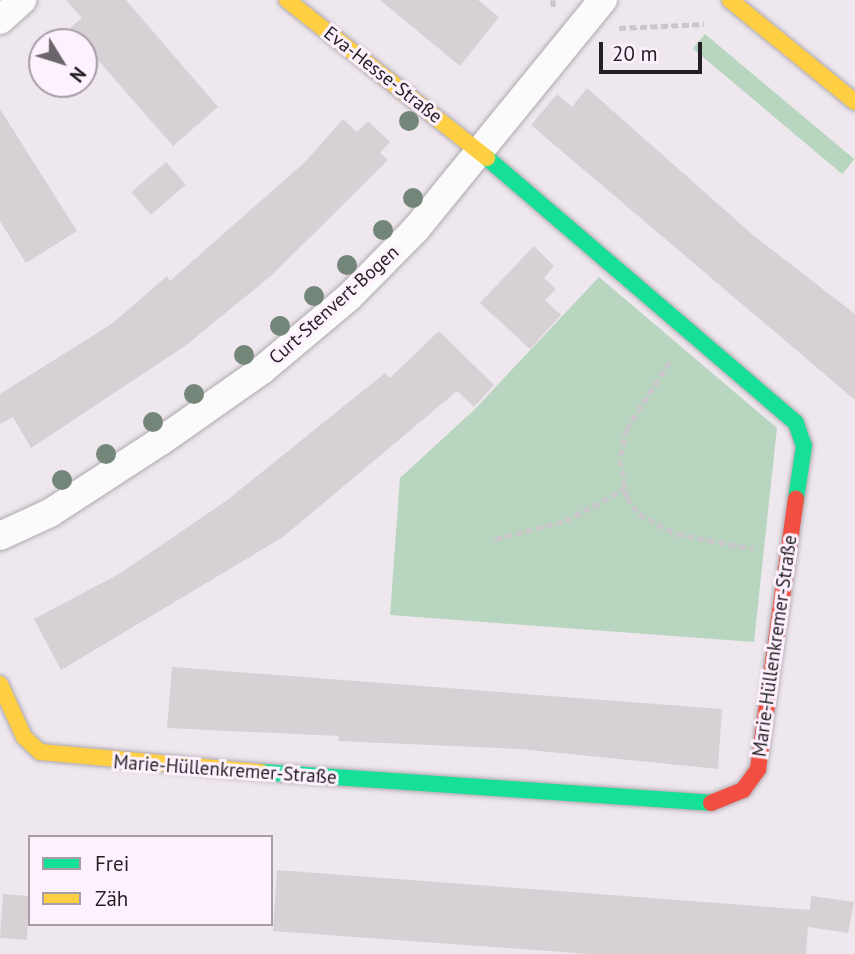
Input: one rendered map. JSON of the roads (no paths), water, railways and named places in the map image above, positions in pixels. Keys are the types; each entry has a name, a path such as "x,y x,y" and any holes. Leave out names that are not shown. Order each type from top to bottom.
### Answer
{"street":[{"path":"0,20 22,0"},
{"name":"Eva-Hesse-Straße","path":"287,0 479,151"},
{"name":"Curt-Stenvert-Bogen","path":"0,536 50,513 262,370 416,229 603,0"},
{"path":"730,0 855,102"},
{"name":"Marie-Hüllenkremer-Straße","path":"0,684 24,737 40,752 65,759 718,803 743,790 758,769 804,446 796,423 695,332 479,151"}]}
